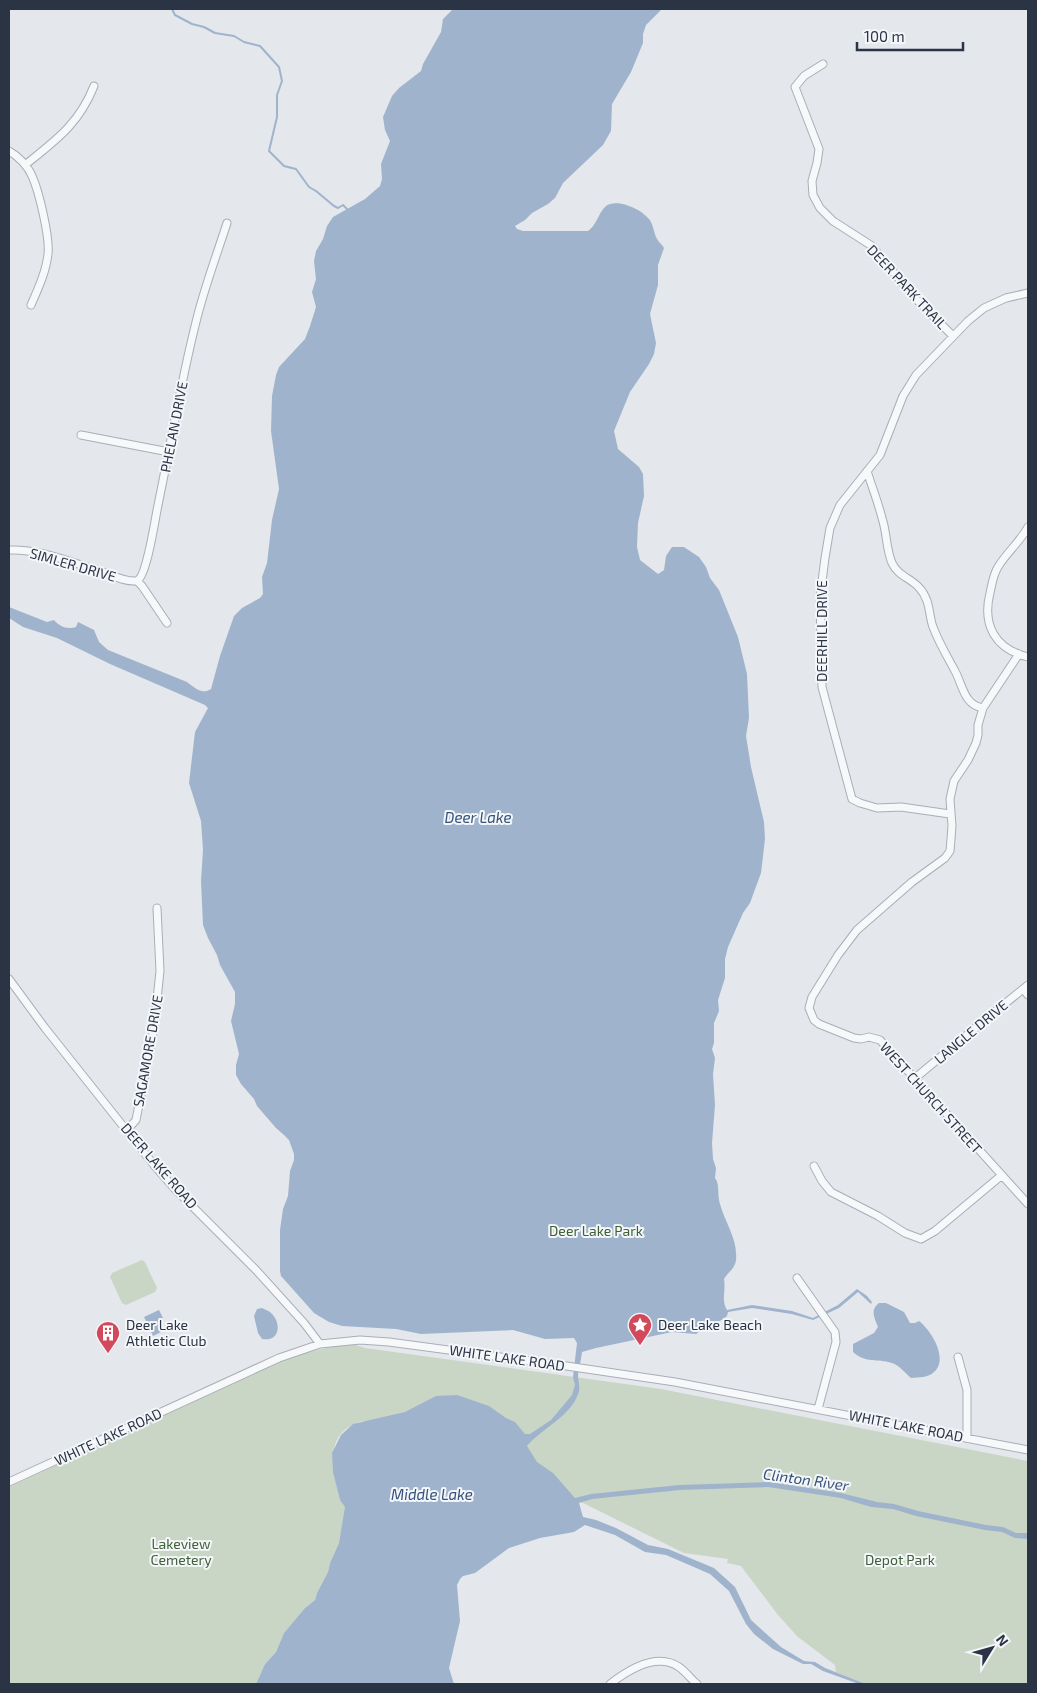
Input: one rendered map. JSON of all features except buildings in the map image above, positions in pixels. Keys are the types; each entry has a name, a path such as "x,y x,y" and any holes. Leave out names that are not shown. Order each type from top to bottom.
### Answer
{"street":[{"name":"DEER PARK TRAIL","path":"823,64 804,76 795,87 819,149 812,181 813,195 820,208 834,221 872,246 913,296 953,336"},
{"path":"25,165 70,127 88,101 94,86"},
{"path":"9,150 15,154 32,175 42,208 48,251 43,277 32,305"},
{"name":"PHELAN DRIVE","path":"137,581 143,574 197,317 226,223"},
{"name":"DEERHILL DRIVE","path":"950,814 901,807 878,808 852,799 822,687 820,597 824,558 830,528 840,505 880,455 903,396 916,375 968,321 984,308 1006,298 1028,293"},
{"path":"80,434 169,452"},
{"path":"867,471 882,518 892,564 900,573 917,584 924,592 932,625 940,645 955,671 969,702 974,707 983,708"},
{"path":"1028,527 1019,542 1007,553 993,576 987,613 993,634 1000,643 1028,657"},
{"name":"SIMLER DRIVE","path":"9,550 42,554 132,582 137,581"},
{"path":"137,581 167,623"},
{"path":"950,814 950,799 954,781 968,760 976,743 978,725 983,708 1019,654"},
{"name":"WEST CHURCH STREET","path":"950,814 952,826 950,851 945,858 912,882 848,940 812,997 809,1008 814,1020 817,1022 854,1038 869,1037 880,1040 1028,1204"},
{"name":"SAGAMORE DRIVE","path":"127,1130 136,1120 154,1028 160,971 157,908"},
{"name":"DEER LAKE ROAD","path":"9,979 45,1028 174,1188 256,1270 304,1323 320,1344"},
{"name":"LANGLE DRIVE","path":"914,1079 1027,989"},
{"path":"814,1166 822,1181 831,1192 878,1216 905,1233 921,1239 935,1231 1002,1175"},
{"path":"797,1278 835,1332 836,1342 818,1409"},
{"name":"WHITE LAKE ROAD","path":"9,1482 270,1361 320,1344 360,1340 389,1342 576,1367 674,1382 1028,1450"},
{"path":"958,1357 967,1390 967,1438"},
{"path":"610,1684 628,1671 643,1664 655,1662 668,1663 679,1667 697,1684"}],"green space":[{"path":"142,1260 145,1262 157,1288 155,1292 126,1305 122,1303 110,1277 112,1273"},
{"path":"352,1344 365,1348 661,1389 1028,1461 1028,1684 866,1684 836,1672 835,1665 798,1637 778,1615 741,1566 727,1563 728,1559 684,1553 583,1503 362,1421 350,1426 341,1433 336,1442 333,1462 334,1473 339,1496 346,1510 339,1543 328,1572 315,1600 307,1606 284,1633 276,1652 265,1664 256,1684 9,1684 9,1487 268,1367 309,1352"}],"water":[{"name":"Deer Lake","path":"453,9 662,9 646,25 643,43 631,72 612,104 611,131 603,145 563,183 555,198 515,226 523,231 588,231 606,206 616,203 628,206 645,215 651,223 657,239 664,248 658,265 658,285 650,314 656,343 654,354 630,392 614,431 618,449 639,467 643,474 644,496 638,523 637,547 640,560 658,574 664,570 666,556 672,547 684,547 699,557 719,590 738,637 747,674 749,718 746,736 764,822 765,839 761,873 750,903 743,913 728,947 725,959 725,978 718,1000 719,1011 714,1023 714,1043 712,1049 715,1058 713,1074 715,1105 712,1143 713,1159 716,1168 715,1178 719,1201 733,1238 736,1252 734,1266 724,1279 725,1307 727,1310 752,1305 792,1311 813,1318 838,1305 857,1289 872,1302 871,1304 858,1292 839,1308 813,1320 792,1314 752,1308 728,1312 727,1316 717,1322 705,1325 696,1334 672,1332 582,1352 578,1375 579,1389 574,1402 562,1416 527,1446 537,1462 553,1473 575,1498 591,1494 679,1485 769,1482 841,1493 918,1511 1003,1527 1016,1533 1028,1533 1028,1539 1015,1538 1002,1532 916,1516 893,1509 871,1507 841,1498 768,1487 680,1490 592,1499 579,1503 583,1517 616,1528 648,1545 668,1549 714,1568 735,1587 751,1620 781,1647 804,1661 815,1662 825,1668 866,1684 859,1684 823,1671 811,1664 803,1664 773,1649 754,1634 746,1624 729,1591 710,1574 666,1555 645,1552 615,1535 585,1525 574,1532 540,1538 509,1548 475,1573 463,1576 460,1579 457,1585 460,1621 449,1668 454,1684 256,1684 265,1664 276,1652 284,1633 305,1608 315,1600 339,1543 345,1507 340,1500 333,1472 332,1453 341,1435 353,1424 405,1412 436,1396 457,1395 489,1406 515,1422 525,1434 530,1434 551,1420 572,1395 575,1385 573,1377 577,1343 574,1338 545,1339 513,1330 421,1334 396,1329 342,1326 329,1322 314,1313 281,1276 280,1230 283,1209 288,1196 290,1171 294,1154 289,1140 257,1106 236,1075 239,1054 231,1021 235,1004 235,992 220,965 203,925 201,821 189,783 195,732 208,708 57,638 23,627 9,618 9,607 47,622 54,620 66,628 76,627 78,622 94,630 99,642 108,650 187,682 199,690 208,691 211,689 234,616 242,608 260,598 263,594 262,577 267,563 272,520 279,489 271,431 272,396 279,367 305,339 316,307 312,292 316,279 314,261 316,251 333,217 365,199 380,186 382,179 381,164 390,141 385,130 383,117 392,96 421,71 441,32 443,19"},
{"path":"879,1303 886,1303 904,1312 910,1323 919,1321 929,1331 937,1345 940,1360 932,1374 911,1378 895,1364 862,1358 853,1352 853,1344 874,1333 878,1327 874,1317 874,1308"},
{"path":"262,1308 276,1319 278,1328 275,1336 272,1338 262,1339 258,1333 254,1316 257,1309"},
{"path":"159,1310 163,1318 158,1321 163,1331 153,1336 144,1317"}],"waterway":[{"path":"172,9 175,15 192,24 204,27 215,33 234,36 244,42 260,46 279,67 282,81 277,95 277,117 269,151 284,166 296,169 309,187 334,206 338,208 343,205 347,209"}],"place":[{"name":"Deer Lake Beach","path":"640,1346"},
{"name":"Deer Lake Athletic Club","path":"108,1354"}],"park label":[{"name":"Deer Lake Park","path":"596,1231"},
{"name":"Lakeview Cemetery","path":"181,1552"},
{"name":"Depot Park","path":"900,1560"}],"water label":[{"name":"Clinton River","path":"806,1480"},
{"name":"Middle Lake","path":"432,1495"}]}
